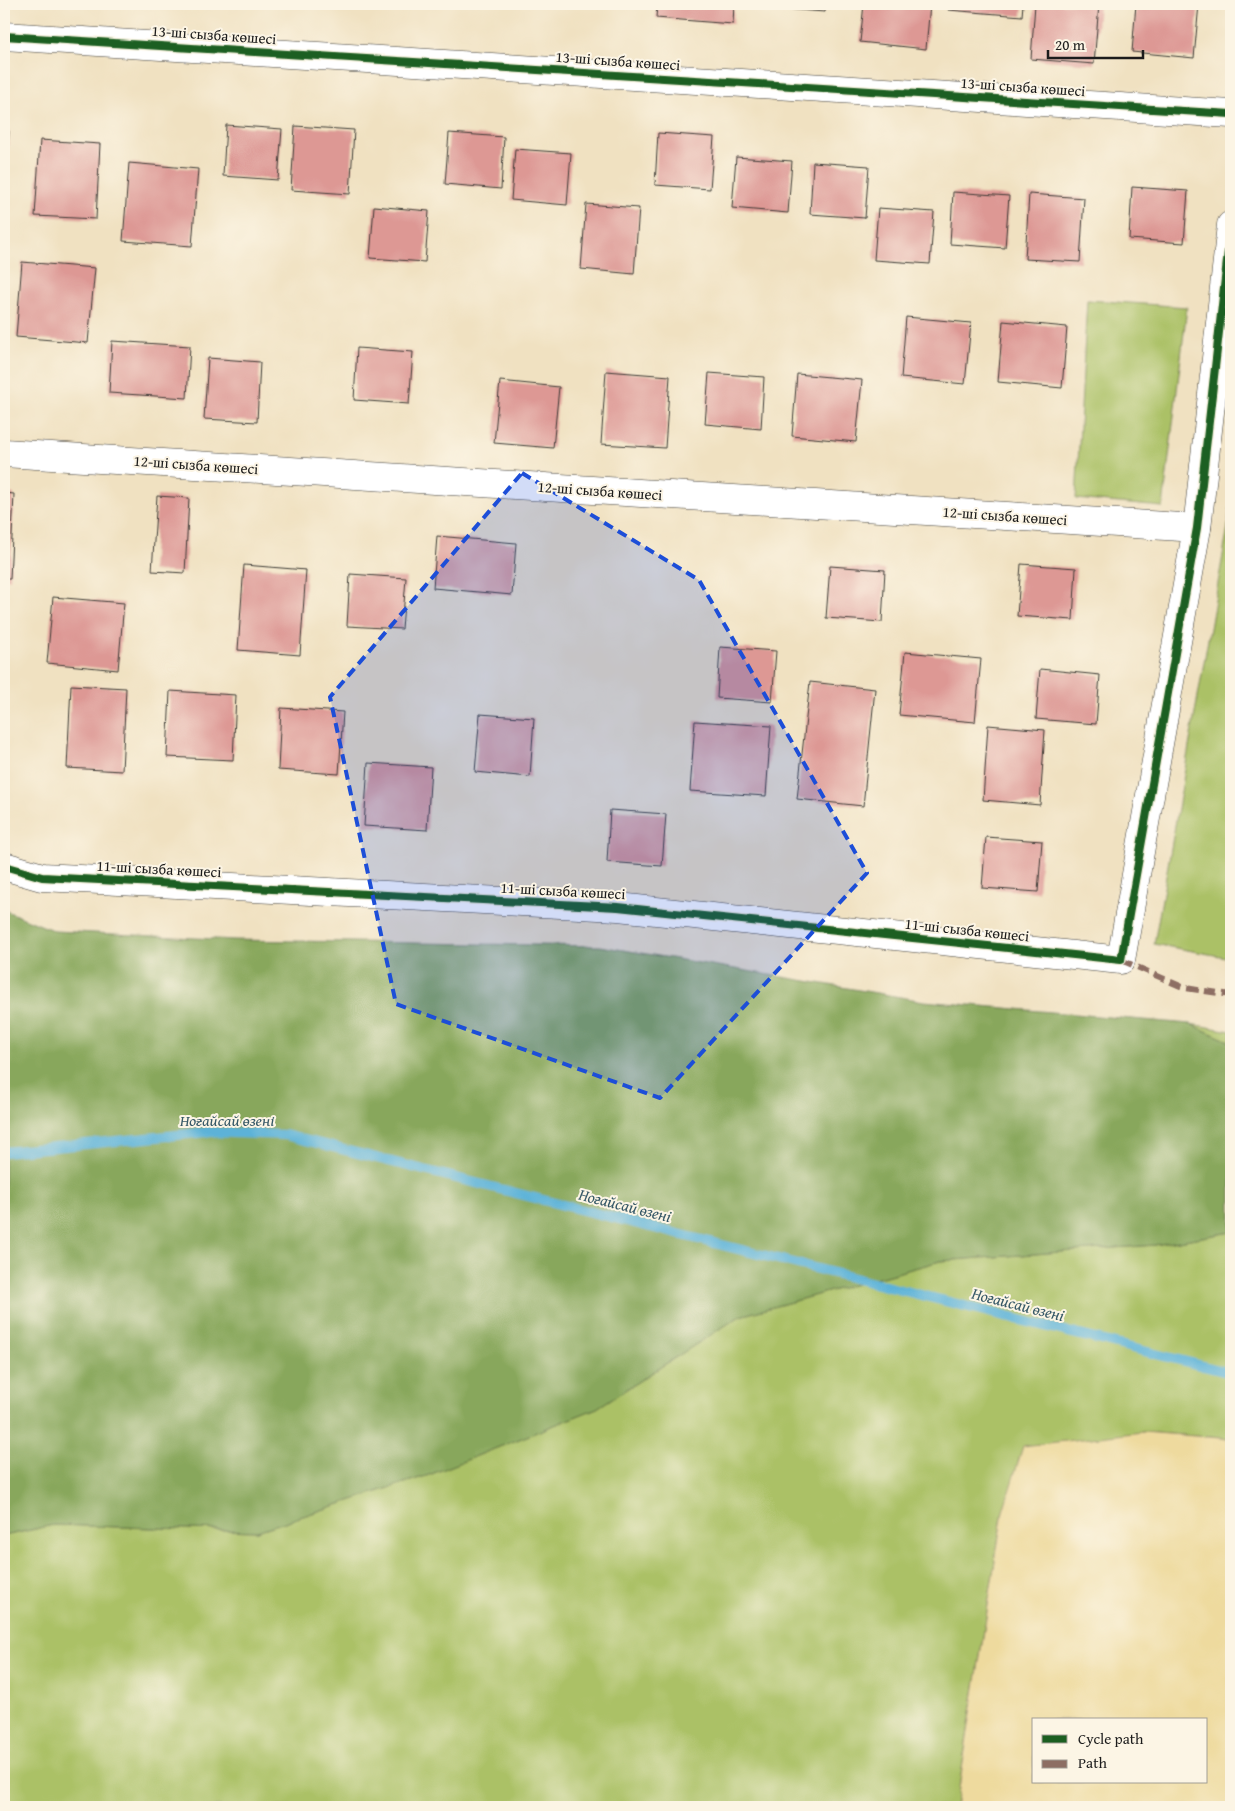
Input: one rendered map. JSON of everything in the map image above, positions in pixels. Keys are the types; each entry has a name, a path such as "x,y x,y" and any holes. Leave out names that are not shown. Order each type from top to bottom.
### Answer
{"street":[{"name":"13-ші сызба көшесі","path":"4,36 1231,114"},
{"path":"1197,528 1231,225"},
{"name":"12-ші сызба көшесі","path":"4,453 1197,528"},
{"name":"11-ші сызба көшесі","path":"4,866 42,877 618,907 1121,960 1197,528"}],"highlighted area":[{"path":"522,473 699,580 867,873 660,1098 396,1004 330,697"}],"green space":[{"path":"1087,300 1187,307 1163,507 1076,499"},
{"path":"1231,496 1231,958 1154,944 1228,527"},
{"path":"4,910 55,931 236,940 600,946 924,1001 1190,1024 1231,1042 1231,1232 1155,1245 940,1261 740,1316 597,1408 429,1475 257,1531 53,1525 4,1536"},
{"path":"1190,1024 1231,1031 1231,1042"},
{"path":"1231,1232 1231,1440 1142,1432 1003,1511 956,1807 4,1807 4,1536 53,1525 257,1531 429,1475 597,1408 740,1316 940,1261 1155,1245"}],"sand":[{"path":"1142,1432 1231,1440 1231,1807 956,1807 1003,1511 1023,1446"}],"building":[{"path":"657,4 734,4 733,24 656,18"},
{"path":"770,4 826,4 825,12 770,8"},
{"path":"864,4 930,4 926,49 860,42"},
{"path":"949,4 1023,4 1022,16 948,10"},
{"path":"1035,4 1099,4 1094,64 1031,59"},
{"path":"1136,4 1199,4 1194,58 1132,52"},
{"path":"226,125 282,129 278,180 223,176"},
{"path":"295,126 354,130 350,194 291,190"},
{"path":"4,131 9,131 6,191 4,191"},
{"path":"449,133 504,137 501,189 445,184"},
{"path":"658,133 714,137 710,189 655,185"},
{"path":"40,140 100,144 96,219 35,216"},
{"path":"515,149 571,153 567,205 511,200"},
{"path":"736,157 792,161 788,213 732,208"},
{"path":"813,162 869,166 865,218 810,214"},
{"path":"129,163 198,169 192,246 123,241"},
{"path":"1132,187 1188,191 1184,243 1129,239"},
{"path":"953,192 1009,196 1005,248 950,244"},
{"path":"1029,194 1084,198 1080,262 1025,259"},
{"path":"586,204 639,208 634,274 581,269"},
{"path":"374,206 429,211 425,262 370,258"},
{"path":"878,208 934,212 930,264 874,260"},
{"path":"22,262 95,268 88,343 16,337"},
{"path":"906,317 971,323 965,384 901,378"},
{"path":"1003,321 1067,327 1062,388 998,382"},
{"path":"112,341 190,346 187,398 109,393"},
{"path":"357,348 413,352 409,404 354,400"},
{"path":"208,358 260,362 257,422 204,419"},
{"path":"606,371 670,376 665,448 601,444"},
{"path":"709,373 764,377 761,429 705,424"},
{"path":"797,374 862,380 856,442 792,436"},
{"path":"500,381 559,387 553,448 494,443"},
{"path":"4,493 14,494 10,579 4,579"},
{"path":"157,496 189,498 185,573 152,571"},
{"path":"437,536 516,543 512,595 433,588"},
{"path":"1021,564 1076,568 1073,620 1017,616"},
{"path":"244,565 306,570 300,655 238,650"},
{"path":"830,566 885,570 882,622 826,618"},
{"path":"350,574 406,578 402,629 347,626"},
{"path":"53,597 124,603 118,670 47,663"},
{"path":"720,647 776,651 772,702 717,698"},
{"path":"905,652 981,659 975,722 899,715"},
{"path":"1040,669 1100,675 1096,724 1036,719"},
{"path":"810,682 875,689 863,806 797,799"},
{"path":"71,685 126,688 122,771 67,768"},
{"path":"170,691 236,695 233,760 167,757"},
{"path":"281,708 343,712 339,774 278,770"},
{"path":"480,714 534,718 530,777 475,772"},
{"path":"695,721 771,726 766,796 690,791"},
{"path":"988,725 1045,730 1040,805 983,800"},
{"path":"368,763 431,767 427,830 364,826"},
{"path":"610,810 666,814 662,866 607,862"},
{"path":"986,837 1042,841 1038,892 982,888"}],"waterway":[{"name":"Ноғайсай өзені","path":"4,1152 208,1132 285,1135 1231,1373"}],"marked path":[{"path":"1121,960 1185,988 1231,995"}],"cycle path":[{"path":"4,36 1231,114"},
{"path":"4,866 42,877 618,907 1121,960 1197,528 1231,225"}]}
